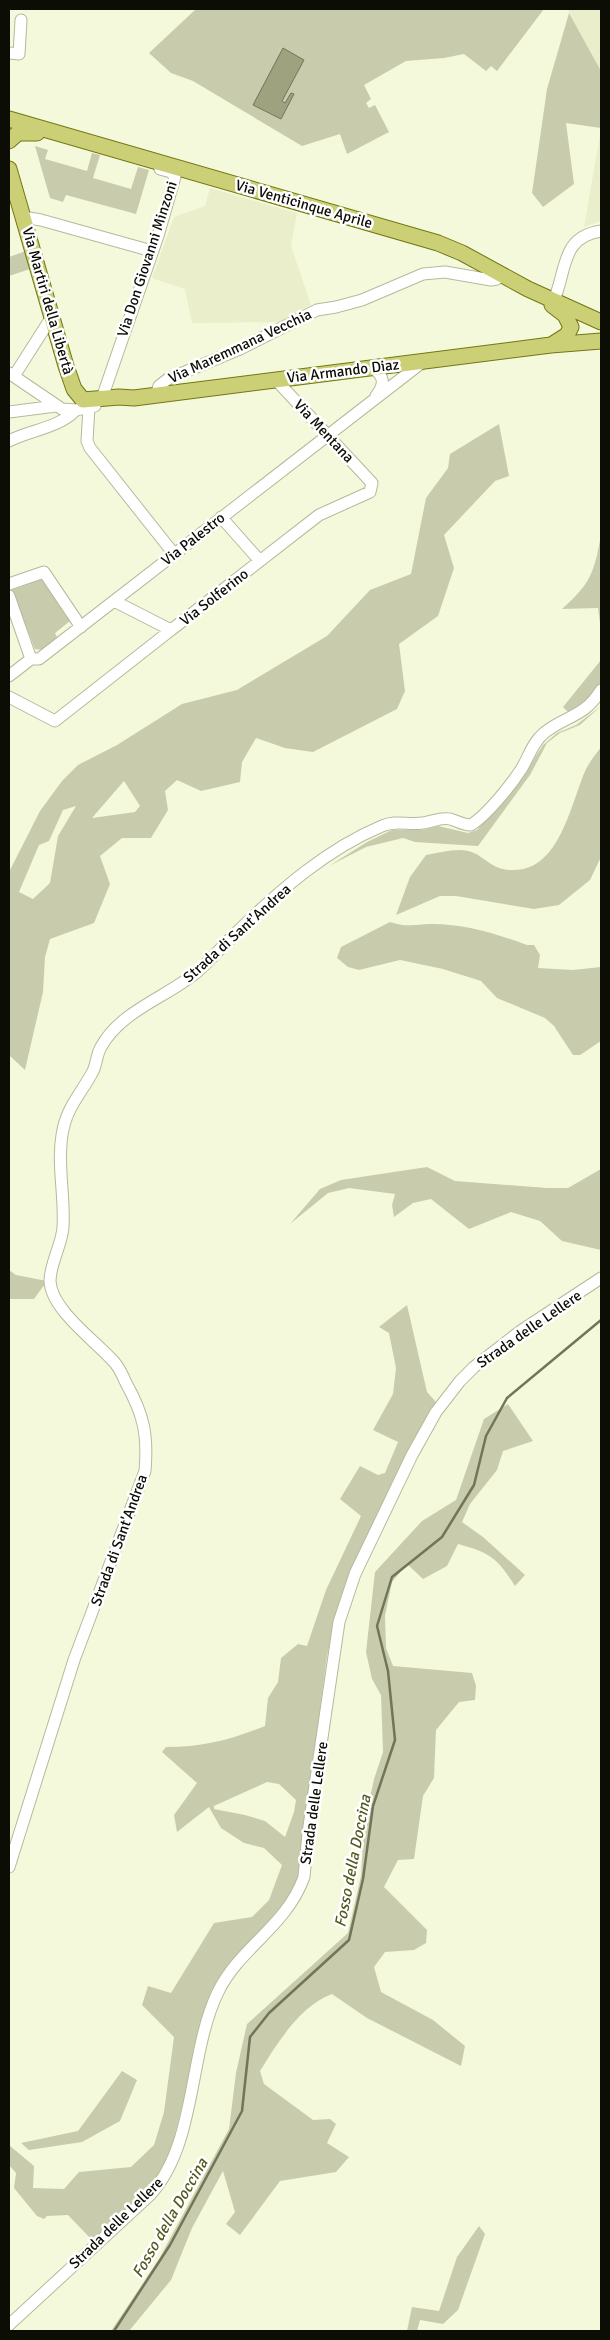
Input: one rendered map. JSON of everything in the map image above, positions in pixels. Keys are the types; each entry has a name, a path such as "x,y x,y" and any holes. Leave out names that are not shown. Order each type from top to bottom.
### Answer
{"main road":[{"name":"Via Venticinque Aprile","path":"9,119 438,243 528,289 596,320"},
{"path":"9,141 14,135 22,132 54,136 65,135"},
{"name":"Via Martiri della Libertà","path":"9,169 51,318 71,381 85,409"},
{"path":"528,289 561,311 570,322 571,330 567,336 551,345"},
{"path":"595,342 580,339 577,332 581,321 596,320"},
{"name":"Via Armando Diaz","path":"85,409 102,398 134,398 551,345 595,342"}],"street":[{"path":"9,53 19,54 21,20"},
{"name":"Via Don Giovanni Minzoni","path":"102,398 152,252 174,176 172,172 137,161 122,151"},
{"path":"23,218 41,220 152,252"},
{"path":"554,300 573,244 584,235 601,231"},
{"name":"Via Maremmana Vecchia","path":"156,395 159,386 168,379 234,352 317,310 336,308 362,300 430,272 445,272 491,280 497,279 502,275"},
{"path":"51,318 11,374 56,406"},
{"name":"Via Palestro","path":"9,676 31,659 39,659 327,434 424,361"},
{"path":"372,368 380,374 383,381 381,389 375,397"},
{"name":"Via Mentana","path":"276,380 372,483"},
{"path":"40,394 60,403 85,409"},
{"path":"9,441 85,409 134,398"},
{"path":"9,412 56,406 85,409"},
{"path":"85,409 87,441 90,448 174,554"},
{"name":"Via Solferino","path":"114,601 171,630 326,511 368,494 372,488 372,483"},
{"name":"Via Solferino","path":"221,517 260,561"},
{"path":"9,584 44,572 81,627"},
{"path":"9,596 31,659"},
{"path":"9,697 55,721 171,630"},
{"name":"Strada di Sant'Andrea","path":"9,1867 74,1660 145,1471 146,1461 147,1445 144,1423 133,1395 117,1365 66,1314 56,1299 50,1281 63,1228 60,1155 62,1133 74,1099 93,1072 100,1049 108,1037 136,1012 198,972 238,931 314,863 343,845 383,825 394,822 421,823 441,818 452,819 463,825 471,825 512,782 522,768 534,744 543,733 581,713 594,702 601,690"},
{"name":"Strada delle Lellere","path":"9,2325 150,2195 164,2178 177,2151 200,2048 217,1994 234,1967 273,1927 298,1895 304,1877 335,1648 347,1593 428,1426 450,1393 474,1367 522,1330 601,1278"}],"shaded area":[{"path":"196,9 544,9 497,71 491,66 486,71 464,54 444,58 406,61 364,85 371,99 366,103 369,108 375,105 389,132 347,154 340,134 302,146 193,81 171,73 149,53"},
{"path":"568,9 601,9 601,71 569,13"},
{"path":"569,13 601,71 601,128 566,123 574,184 543,207 532,193 547,89"},
{"path":"283,48 304,60 282,101 285,103 291,93 294,94 281,119 253,105"},
{"path":"601,129 601,221 584,227"},
{"path":"35,146 48,150 45,159 87,171 92,153 100,155 93,178 131,189 138,167 149,170 136,214 66,195 63,202 50,198"},
{"path":"210,188 297,213 291,246 311,305 279,322 192,323 185,289 152,278 174,217 205,206"},
{"path":"26,251 33,268 9,276 9,257"},
{"path":"499,424 509,476 495,481 444,535 454,568 438,616 399,644 405,691 397,709 313,752 285,748 256,738 242,762 240,782 201,791 177,780 165,791 168,810 151,838 122,838 100,856 110,884 94,923 50,939 45,957 43,992 25,1070 9,1055 9,872 40,811 62,781 78,765 117,745 182,704 237,690 327,636 370,590 411,574 426,498 448,468 450,454","holes":["124,781 140,806 135,812 92,818","76,806 58,836 50,883 33,899 19,892 39,845 49,841 63,810"]},
{"path":"601,535 601,631 598,608 562,609 579,592 590,576"},
{"path":"42,579 70,621 55,633 56,640 43,650 35,649 12,590"},
{"path":"601,660 601,684 597,691 570,714 563,707"},
{"path":"601,706 580,725 560,733 547,743 530,775 478,846 415,842 403,838 366,847 329,866 367,842 392,830 422,830 438,826 468,833 477,830 517,785 543,745 557,733 576,725"},
{"path":"601,747 601,857 590,880 559,905 534,909 456,896 440,896 396,915 410,877 426,855 463,850 474,853 498,868 512,870 528,868 542,860 553,848 561,833 586,769"},
{"path":"390,922 406,925 444,924 457,926 527,945 534,945 540,955 538,968 573,970 601,967 601,1041 580,1055 573,1055 554,1026 545,1018 497,998 481,981 443,969 400,960 359,970 348,967 337,958 341,947"},
{"path":"427,1167 455,1181 547,1188 568,1188 601,1169 601,1250 562,1241 540,1221 511,1212 469,1229 431,1199 413,1203 394,1217 392,1205 395,1194 349,1188 328,1193 290,1224 320,1189 341,1180"},
{"path":"9,1270 16,1275 47,1281 34,1299 9,1299"},
{"path":"407,1305 427,1392 436,1402 410,1450 348,1577 339,1603 327,1656 297,1883 280,1911 240,1951 211,1992 169,2158 145,2193 93,2241 68,2215 47,2216 44,2219 37,2216 14,2188 16,2173 9,2165 9,2145 34,2166 33,2188 64,2189 79,2172 131,2167 154,2145 164,2112 174,2037 142,2005 148,1986 171,1993 214,1923 252,1917 269,1900 282,1865 264,1848 244,1843 221,1828 209,1807 177,1832 174,1815 197,1783 162,1752 166,1747 192,1746 216,1742 265,1726 268,1698 278,1682 281,1658 298,1644 307,1646 326,1590 361,1516 340,1499 360,1466 378,1475 385,1473 398,1442 373,1430 393,1394 396,1368 389,1333 379,1327","holes":["267,1782 279,1784 296,1800 294,1812 285,1837 265,1821 214,1809 214,1806"]},
{"path":"508,1404 533,1441 503,1451 497,1470 470,1504 462,1522 483,1537 525,1575 515,1586 503,1569 492,1558 478,1550 458,1544 447,1566 423,1579 407,1564 392,1582 385,1616 386,1648 393,1666 472,1673 476,1686 475,1700 459,1702 436,1730 434,1778 423,1796 414,1859 398,1860 384,1887 427,1930 426,1943 414,1950 385,1952 374,1967 381,1992 433,2020 465,2046 461,2066 367,2018 332,1994 310,2007 291,2026 274,2048 260,2071 264,2084 313,2120 330,2119 336,2124 327,2143 349,2157 336,2172 280,2181 240,2235 226,2224 235,2212 223,2171 192,2228 171,2280 129,2331 111,2331 159,2259 229,2129 236,2073 247,2024 348,1933 361,1876 364,1827 374,1779 383,1752 381,1695 372,1679 366,1652 375,1572 422,1521 456,1500 484,1419"},
{"path":"122,2071 137,2080 120,2121 82,2142 29,2150 21,2143 78,2131"},
{"path":"479,2226 485,2234 458,2310 443,2324 420,2320 417,2331 407,2331 412,2307 439,2311 457,2257"}],"waterway":[{"name":"Fosso della Doccina","path":"114,2331 170,2245 242,2111 250,2037 269,2013 349,1940 363,1879 373,1806 395,1740 388,1671 377,1626 392,1577 442,1537 474,1485 486,1436 507,1398 601,1320"}]}
